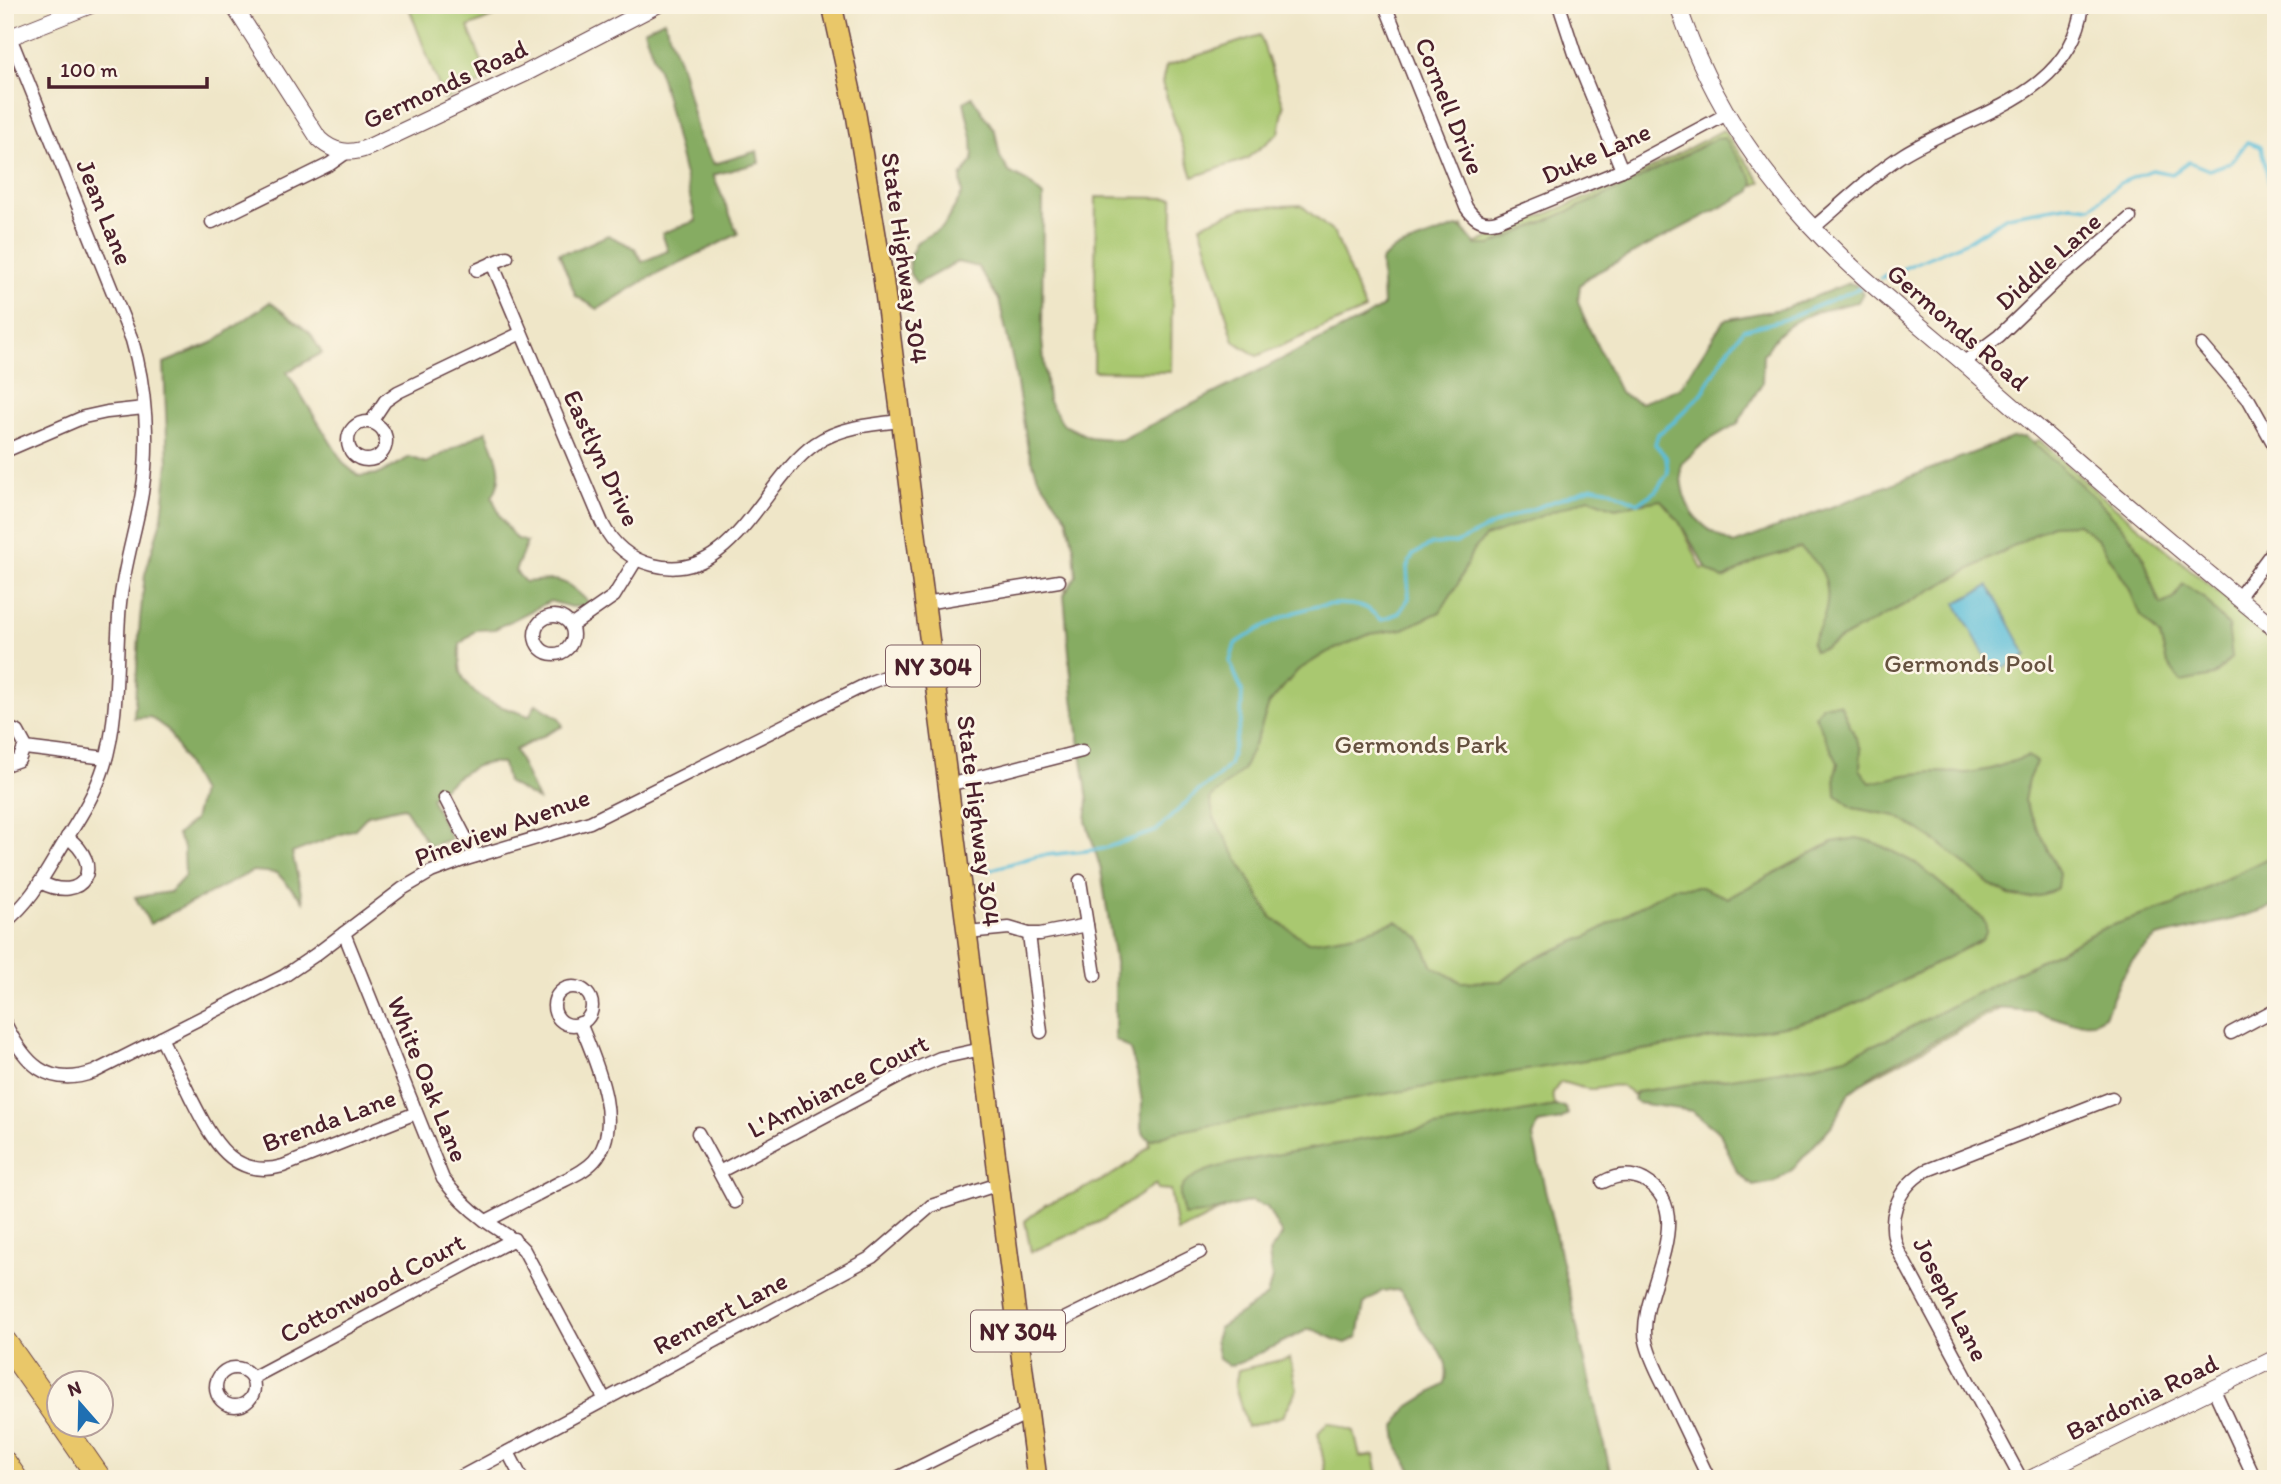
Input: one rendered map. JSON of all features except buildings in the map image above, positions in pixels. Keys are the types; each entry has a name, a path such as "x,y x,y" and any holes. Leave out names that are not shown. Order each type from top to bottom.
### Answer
{"highway":[{"path":"5,1342 46,1401"},
{"path":"72,1438 100,1479"},
{"path":"5,1463 16,1479"}],"main road":[{"name":"State Highway 304","path":"832,5 854,106 874,219 1037,1479"}],"street":[{"path":"8,38 91,5"},
{"name":"Germonds Road","path":"233,5 317,135 333,149 347,152 369,147 429,119 526,73 657,5"},
{"name":"Cornell Drive","path":"1385,5 1466,207 1479,220"},
{"path":"1559,5 1576,57 1622,170"},
{"name":"Germonds Road","path":"1678,5 1702,66 1727,114 1769,176 1813,228 1854,268 2056,445 2276,629"},
{"path":"1813,228 1904,155 2039,83 2070,49 2080,25 2082,5"},
{"name":"Jean Lane","path":"8,38 132,340 144,408"},
{"name":"Duke Lane","path":"1479,220 1497,221 1622,170 1727,114"},
{"path":"212,222 334,162 347,152"},
{"name":"Diddle Lane","path":"1963,363 1999,336 2055,282 2130,218"},
{"path":"477,270 507,257"},
{"name":"Eastlyn Drive","path":"492,263 602,523 614,542 636,559 659,567 677,568 710,558 731,540 801,456 815,444 846,430 902,421"},
{"path":"372,422 385,401 398,392 522,333"},
{"path":"2202,345 2249,400 2276,449"},
{"path":"5,451 83,417 144,408 144,482 121,590 112,723 106,758 92,795 40,882 25,904 5,922"},
{"path":"2238,598 2276,547"},
{"path":"571,626 614,596 636,559"},
{"path":"925,603 1059,581"},
{"name":"Pineview Avenue","path":"5,1023 15,1044 30,1062 43,1071 62,1077 94,1072 275,981 307,961 412,883 432,872 475,856 580,826 871,682 898,672 933,666"},
{"path":"5,727 20,734 25,748 17,762 5,765"},
{"path":"25,748 106,758"},
{"path":"948,785 1082,751"},
{"path":"445,798 475,856"},
{"path":"40,882 67,891 77,886 84,878 88,868 85,856 79,846 67,837"},
{"path":"1080,881 1095,975"},
{"path":"967,932 1009,928 1029,934 1087,925"},
{"name":"White Oak Lane","path":"344,933 443,1179 457,1198 514,1239 529,1258 605,1400"},
{"path":"1029,934 1041,1032"},
{"path":"2231,1033 2276,1009"},
{"path":"486,1221 580,1172 592,1163 600,1152 607,1122 606,1093 580,1023"},
{"name":"Brenda Lane","path":"161,1038 214,1139 229,1156 249,1168 283,1166 416,1113"},
{"name":"L'Ambiance Court","path":"719,1172 916,1068 947,1056 982,1049"},
{"name":"Joseph Lane","path":"2021,1479 1899,1252 1892,1231 1895,1209 1906,1186 1925,1171 2112,1098"},
{"path":"698,1133 735,1202"},
{"path":"1603,1182 1623,1175 1642,1179 1654,1188 1665,1208 1668,1239 1647,1311 1645,1338 1654,1364 1709,1479"},
{"name":"Rennert Lane","path":"457,1479 872,1257 902,1228 931,1206 999,1184"},
{"name":"Cottonwood Court","path":"252,1378 514,1239"},
{"path":"1018,1334 1058,1322 1200,1252"},
{"name":"Bardonia Road","path":"2030,1479 2276,1358"},
{"path":"2214,1390 2255,1479"},
{"path":"895,1479 1028,1413"},
{"path":"508,1452 522,1479"}],"green space":[{"path":"408,5 510,5 511,9 468,27 489,79 444,100"},
{"path":"664,20 682,69 699,138 714,164 757,151 759,163 713,175 738,234 645,280 598,309 576,296 559,253 575,250 608,235 635,248 642,262 668,251 662,233 696,221 662,81 644,30"},
{"path":"1260,35 1284,106 1279,133 1246,159 1193,177 1162,83 1166,66"},
{"path":"972,97 995,131 1000,157 1009,172 1028,182 1043,196 1042,340 1048,400 1064,425 1089,437 1121,440 1383,306 1381,261 1394,249 1456,227 1462,228 1476,245 1491,245 1617,190 1715,139 1724,138 1751,176 1754,184 1750,192 1588,277 1580,285 1578,301 1584,318 1621,394 1641,403 1680,388 1724,320 1786,308 1849,283 1856,285 1863,293 1858,302 1807,316 1780,333 1763,354 1762,383 1738,423 1704,443 1681,464 1683,492 1700,522 1734,544 2012,438 2026,437 2086,489 2127,533 2143,555 2161,604 2174,599 2183,584 2203,597 2228,626 2232,657 2214,676 2181,682 2167,663 2160,636 2140,615 2129,588 2098,539 2078,524 2052,525 1814,651 1811,643 1824,617 1827,592 1820,568 1800,548 1758,560 1723,579 1707,569 1678,520 1661,500 1615,508 1589,498 1485,537 1472,552 1459,582 1440,612 1403,629 1370,634 1326,653 1297,671 1269,704 1243,770 1210,799 1214,818 1271,917 1308,942 1356,934 1397,921 1420,938 1433,967 1461,982 1503,981 1530,960 1586,937 1674,887 1701,887 1728,898 1832,842 1857,838 1874,842 1917,864 1983,919 1986,930 1984,937 1868,998 1796,1024 1298,1109 1175,1132 1151,1140 1141,1129 1142,1102 1130,1050 1115,1039 1115,962 1101,870 1086,821 1088,800 1073,698 1064,595 1076,576 1074,548 1067,518 1038,477 1028,449 1014,366 999,300 978,267 957,262 917,284 910,274 909,258 917,242 943,227 962,194 961,177 973,160 972,138 964,102"},
{"name":"Germonds Park","path":"1723,130 1761,182 1566,285 1702,569 2039,440 2098,493 2276,640 2276,861 1801,1115 1636,1092 1634,1095 1617,1086 1590,1089 1561,1082 1553,1093 1555,1106 1523,1112 1267,1188 1177,1232 1170,1190 1157,1189 1156,1184 1101,1221 1031,1252 1025,1221 1045,1205 1115,1173 1150,1145 1101,838 1069,660 1077,658 1065,588 1093,584 1399,305 1382,259 1463,226 1472,245 1627,181"},
{"path":"1096,197 1173,198 1171,372 1094,371"},
{"path":"1301,205 1335,234 1365,310 1257,356 1234,341 1200,225 1243,208"},
{"path":"270,302 310,333 322,353 287,372 344,464 359,476 379,474 410,457 426,463 486,431 499,472 499,480 492,497 501,518 515,538 527,542 515,571 525,582 562,582 592,605 571,607 550,601 495,629 476,630 460,644 461,672 472,690 489,702 529,716 536,704 559,718 563,726 515,750 538,800 507,782 503,764 473,767 431,798 451,839 429,846 404,807 368,815 355,829 292,853 303,901 277,873 253,871 150,924 135,897 170,892 185,876 184,848 177,835 194,820 201,792 168,730 150,717 134,718 145,574 162,517 168,463 164,363 212,343"},
{"path":"1840,704 1861,749 1860,769 1870,783 1905,775 1932,772 1967,773 1991,769 2028,756 2036,762 2028,780 2024,801 2059,873 2057,888 2044,895 2026,898 2009,895 1989,884 1939,843 1896,816 1853,808 1836,795 1835,775 1838,763 1815,716 1822,705"},
{"path":"2276,854 2276,906 2157,937 2132,961 2105,1016 2094,1022 2072,1023 2034,1011 1994,1008 1876,1072 1849,1093 1833,1124 1793,1169 1775,1182 1753,1186 1737,1172 1720,1133 1692,1111 1638,1103 1634,1100 1636,1092 1805,1067 1846,1057 1891,1037 2104,928 2173,905"},
{"path":"1555,1106 1565,1107 1568,1114 1561,1120 1538,1124 1533,1137 1612,1479 1417,1479 1398,1448 1395,1427 1407,1408 1445,1384 1447,1374 1440,1351 1424,1332 1399,1290 1382,1291 1364,1304 1358,1337 1346,1343 1309,1329 1242,1362 1229,1366 1219,1359 1215,1340 1219,1328 1267,1296 1272,1278 1269,1253 1282,1235 1267,1207 1251,1201 1184,1216 1180,1194 1190,1179 1212,1169 1257,1158"},
{"path":"1290,1358 1297,1390 1283,1416 1247,1427 1235,1386 1238,1370"},
{"path":"1328,1422 1354,1431 1360,1457 1374,1455 1378,1475 1356,1479 1327,1479 1318,1433"}],"water":[{"path":"1989,586 2027,656 1993,674 1956,603"}],"waterway":[{"path":"1881,278 1970,240 2007,216 2071,205 2091,207 2120,183 2152,170 2172,174 2189,162 2209,170 2232,162 2247,142 2261,147 2270,187 2276,194"},
{"path":"990,870 1037,856 1102,849 1156,831 1229,765 1241,720 1242,691 1230,662 1235,644 1264,626 1312,607 1330,604 1364,607 1381,620 1399,613 1409,598 1407,567 1413,555 1432,544 1456,543 1508,518 1593,487 1610,490 1638,503 1656,491 1668,473 1666,457 1655,444 1658,434 1674,422 1703,392 1725,354 1743,330 1783,320 1860,288"}],"park label":[{"name":"Germonds Pool","path":"1969,663"}]}
